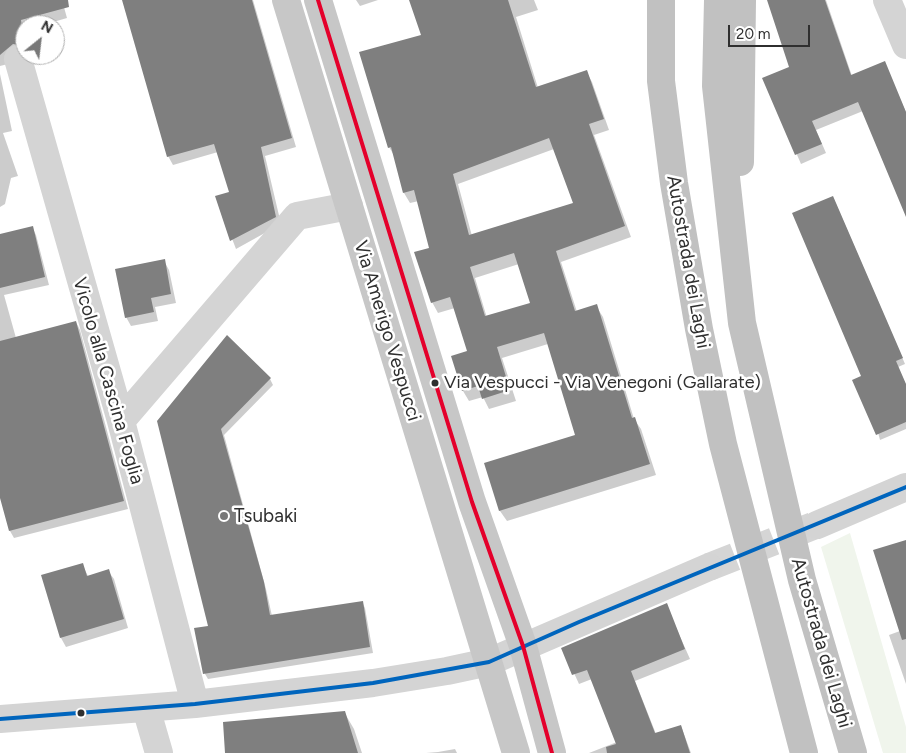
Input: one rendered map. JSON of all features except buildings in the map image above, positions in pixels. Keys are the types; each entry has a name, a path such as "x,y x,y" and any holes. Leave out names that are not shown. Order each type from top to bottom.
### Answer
{"highway":[{"name":"Autostrada dei Laghi","path":"661,0 662,81 674,184 698,329 723,444 804,753"},
{"name":"Autostrada dei Laghi","path":"718,0 716,86 742,323 802,580 853,753"},
{"path":"742,0 740,90 742,323"}],"main road":[{"name":"Via Amerigo Vespucci","path":"286,0 516,753"},
{"name":"Via Amerigo Vespucci","path":"318,0 472,502 523,646 552,753"}],"street":[{"path":"887,0 906,45"},
{"name":"Vicolo alla Cascina Foglia","path":"20,65 121,421 194,704"},
{"path":"121,421 297,216 349,206"},
{"path":"816,525 906,486"},
{"path":"0,719 194,704 373,683 447,671 489,662 710,567"},
{"path":"146,708 159,753"}],"shaded area":[{"path":"850,533 906,727 906,753 883,753 821,547"}],"tunnel":[{"path":"709,567 813,526"}],"transit line":[{"path":"318,0 472,502 523,646 552,753"},
{"path":"0,719 195,704 373,683 489,662 579,622 906,487"}],"place":[{"name":"Via Vespucci - Via Venegoni (Gallarate)","path":"435,383"},
{"name":"Tsubaki","path":"224,516"}]}
